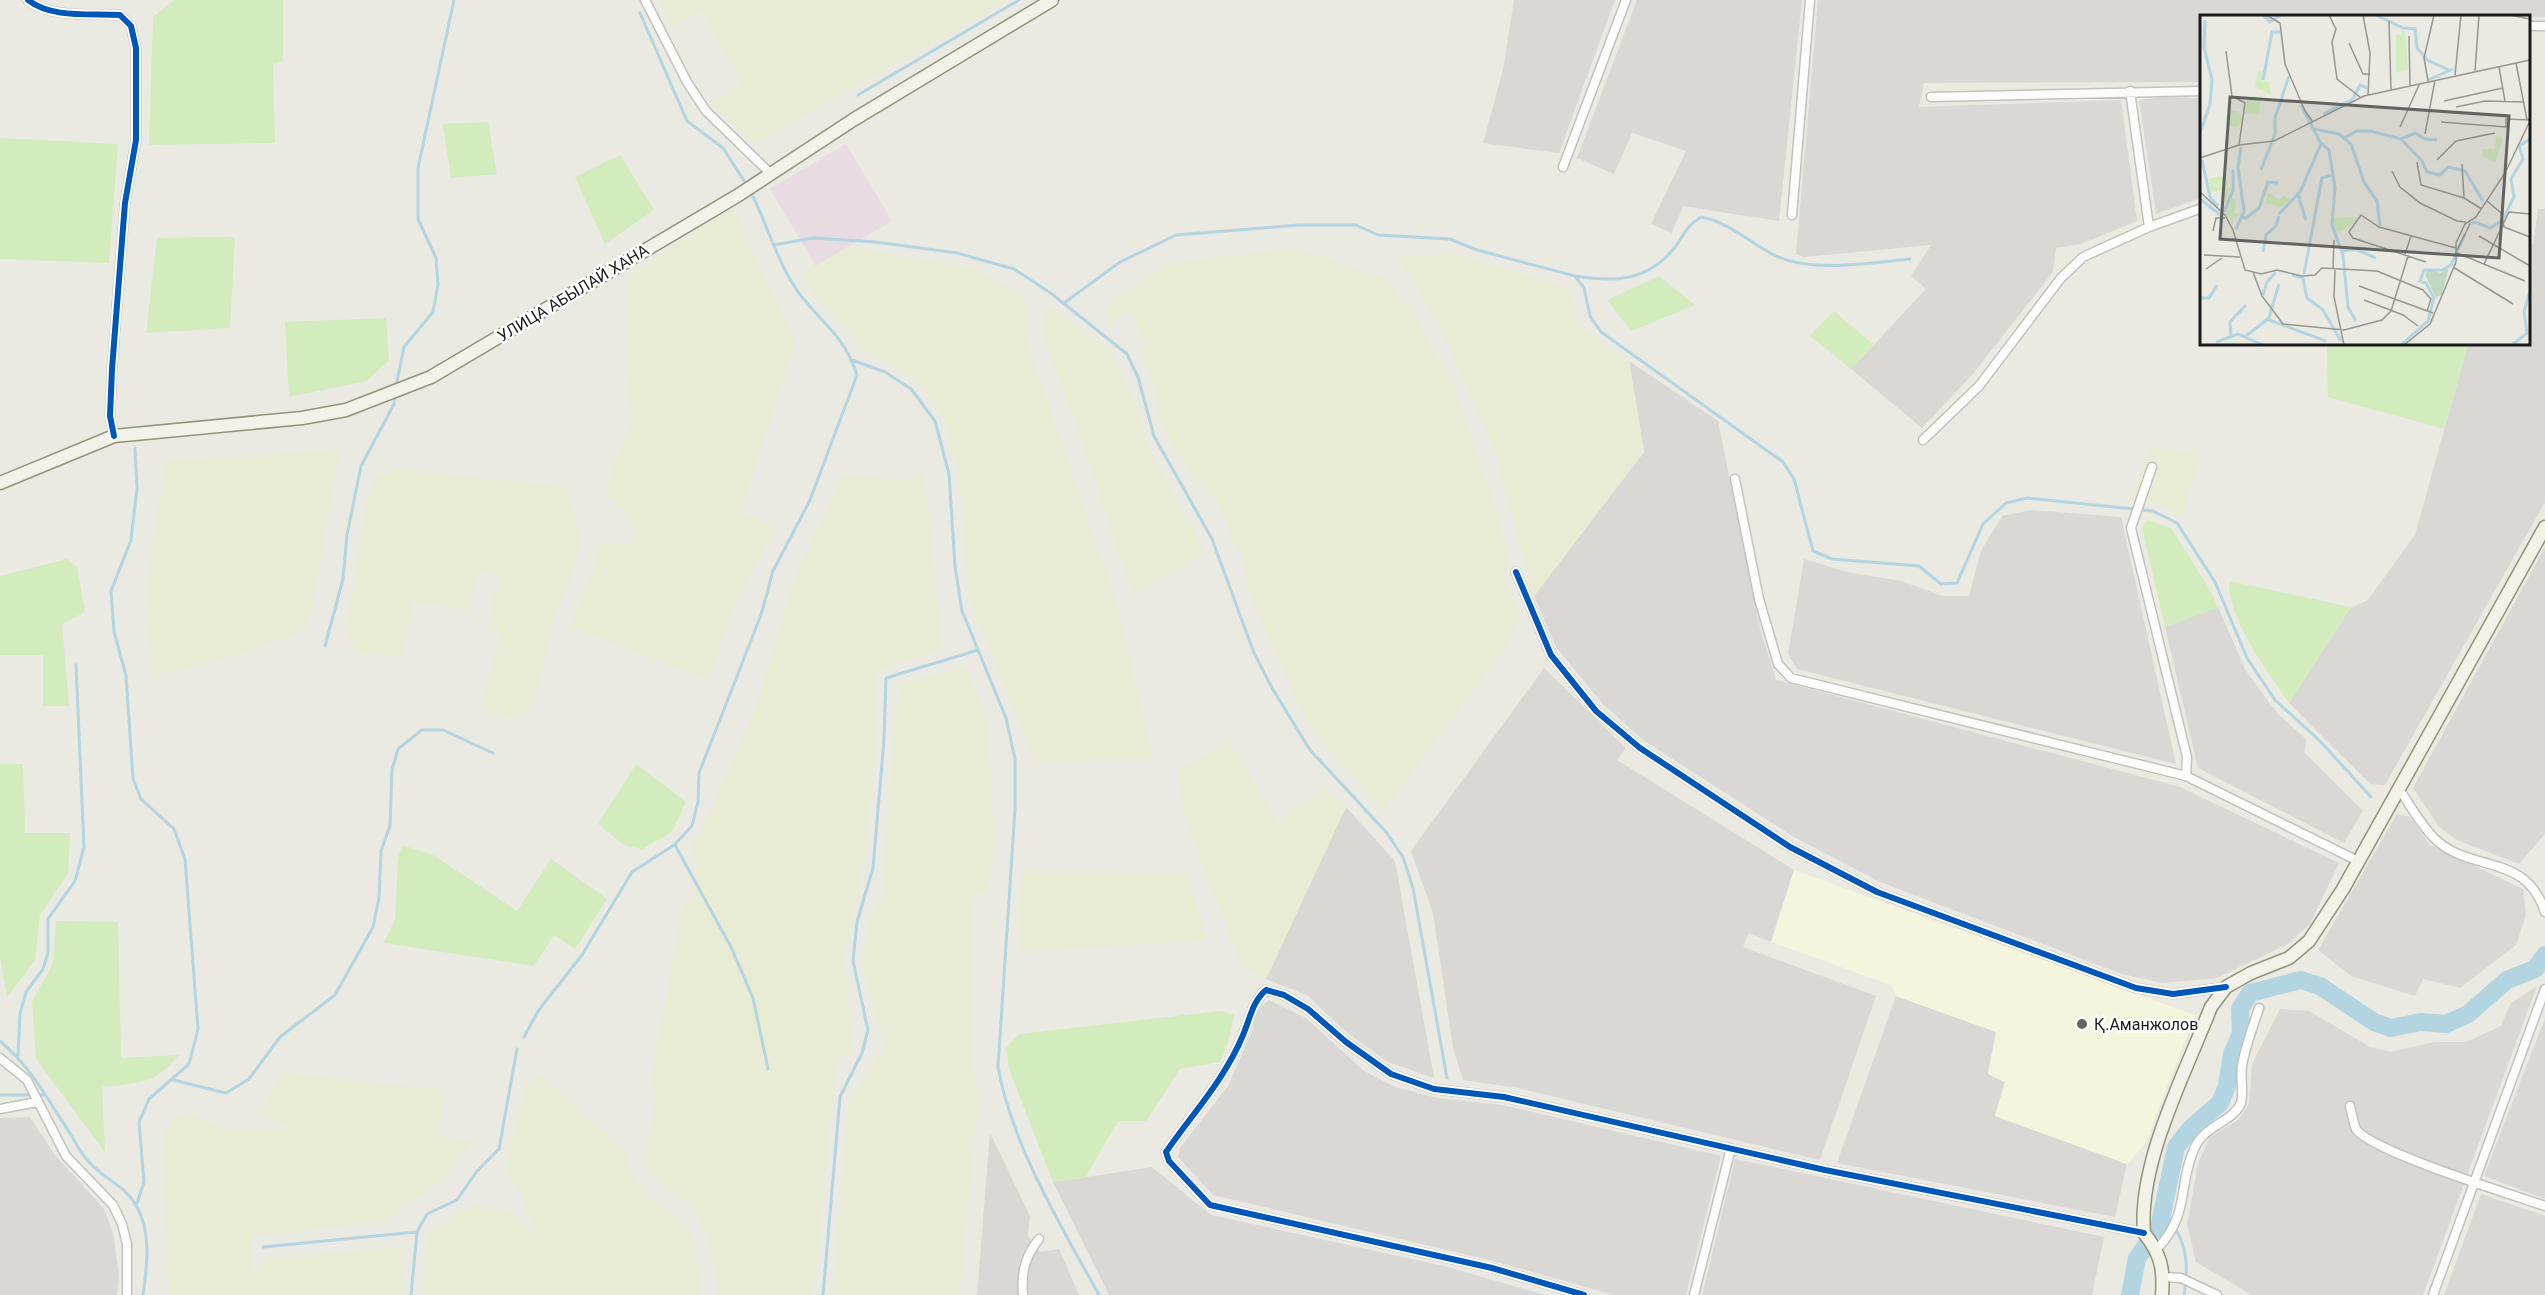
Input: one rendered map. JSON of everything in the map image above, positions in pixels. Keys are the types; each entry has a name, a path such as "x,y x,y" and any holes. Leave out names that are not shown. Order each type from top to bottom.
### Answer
{"main road":[{"path":"771,174 853,120 1052,0"},
{"name":"УЛИЦА АБЫЛАЙ ХАНА","path":"0,483 114,436 302,418 346,410 389,396 431,377 771,174"},
{"path":"2162,1295 2163,1277 2157,1249 2144,1233 2145,1187 2154,1151 2211,1007 2226,987 2251,973 2289,958 2309,941 2358,861 2545,527"}],"street":[{"path":"28,0 35,6 55,12 120,15 131,26 136,48 136,140 125,203 112,369 110,416 114,436"},
{"path":"645,0 687,82 706,111 771,174"},
{"path":"1563,167 1626,0"},
{"path":"1792,215 1810,0"},
{"path":"2530,26 2545,27"},
{"path":"2130,91 2149,227"},
{"path":"1930,97 2200,91"},
{"path":"1923,440 1979,386 2061,279 2083,257 2149,227 2200,209"},
{"path":"2151,467 2131,528 2187,757 2186,776"},
{"path":"1735,479 1759,599 1779,664 1791,678 2186,776 2358,861"},
{"path":"1516,572 1551,655 1596,711 1640,748 1790,847 1877,892 2136,987 2173,994 2226,987"},
{"path":"2399,789 2435,839 2457,851 2518,874 2533,886 2545,912"},
{"path":"2433,1295 2545,989"},
{"path":"1584,1295 1492,1268 1210,1204 1169,1161 1166,1152 1224,1075 1256,998 1266,990 1284,995 1308,1010 1346,1042 1391,1074 1434,1089 1504,1097 1731,1148 2144,1233"},
{"path":"2157,1249 2172,1233 2179,1216 2195,1145 2206,1130 2232,1114 2241,1103 2242,1067 2259,1008"},
{"path":"0,1058 27,1080 66,1155 113,1205 123,1224 129,1264 128,1295"},
{"path":"0,1108 37,1102"},
{"path":"2350,1106 2356,1129 2371,1141 2419,1162 2545,1206"},
{"path":"1694,1295 1731,1148"},
{"path":"1023,1295 1022,1281 1028,1252 1039,1239"},
{"path":"2163,1277 2181,1278 2217,1295"}],"shaded area":[{"path":"658,0 1008,0 754,144 712,104 743,84 703,11 672,27"},
{"path":"1514,0 1615,0 1559,153 1483,143 1503,70"},
{"path":"1637,0 1802,0 1779,221 1683,206 1672,233 1651,224 1686,151 1632,133 1614,174 1577,158"},
{"path":"1818,0 2545,0 2545,17 2530,17 2530,15 2200,15 2200,82 1924,83 1919,107 2121,100 2137,221 2081,244 2056,248 2053,272 1972,375 1922,428 1851,369 1926,289 1911,276 1931,245 1804,257 1796,254"},
{"path":"2164,97 2200,98 2200,198 2156,214 2139,100"},
{"path":"846,144 892,221 816,266 770,189"},
{"path":"733,209 795,341 741,512 776,527 736,599 709,680 571,627 592,573 599,546 635,541 632,522 607,495 612,470 630,426 631,405 626,376 625,278"},
{"path":"2538,209 2545,209 2545,502 2385,785 2370,784 2289,703 2351,607 2367,601 2415,535 2468,345 2530,345 2530,244 2533,244"},
{"path":"848,247 976,269 1024,296 1026,340 1116,601 1153,759 1035,762 969,599 958,468 944,419 931,397 912,378 864,350 848,328 821,304 800,275"},
{"path":"1297,248 1387,280 1416,318 1454,387 1495,507 1509,561 1503,574 1520,615 1508,643 1383,812 1306,720 1247,588 1246,569 1217,502 1192,474 1158,419 1156,388 1140,351 1148,344 1128,312 1109,324 1102,309 1171,263"},
{"path":"1454,254 1565,287 1574,301 1576,323 1629,361 1644,452 1534,596 1494,449 1437,320 1397,256"},
{"path":"1053,308 1113,353 1132,397 1150,450 1205,552 1133,596 1078,429 1047,349 1042,314"},
{"path":"1629,361 1718,421 1761,632 1776,680 2180,787 2339,863 2310,924 2288,944 2217,978 2162,983 2122,974 1880,882 1794,837 1643,740 1602,703 1556,647 1534,596 1644,452"},
{"path":"2149,446 2201,455 2181,516 2164,507 2132,501"},
{"path":"340,450 313,603 305,630 238,655 154,676 145,619 149,569 165,461"},
{"path":"396,469 565,487 581,539 569,584 555,615 534,703 517,719 480,708 501,632 487,629 499,575 480,570 468,611 413,601 402,655 356,653 345,632 367,500 375,478"},
{"path":"924,471 942,649 877,670 877,738 863,864 845,954 852,1051 836,1063 813,1295 719,1295 709,1236 693,1208 649,1169 646,1150 656,1095 650,1084 683,905 694,899 696,868 692,845 715,801 756,706 797,573 843,475 907,480"},
{"path":"2031,510 2121,517 2176,764 1797,669 1788,654 1804,559 1851,573 1901,581 1943,596 1969,596 1981,551 2002,516"},
{"path":"2545,547 2545,834 2519,864 2457,840 2439,827 2413,788"},
{"path":"2218,607 2246,671 2278,714 2307,740 2304,752 2363,811 2344,843 2198,768 2165,627"},
{"path":"966,667 988,721 994,843 988,892 969,895 973,927 972,1056 978,1106 959,1295 832,1295 849,1101 885,1047 863,966 868,919 887,892 882,879 899,684"},
{"path":"1544,668 1626,748 1617,760 1794,870 1771,942 1749,933 1743,947 1876,996 1820,1160 1518,1088 1463,1080 1453,1048 1433,913 1411,851"},
{"path":"1229,742 1278,823 1325,789 1346,807 1266,979 1241,964 1186,820 1176,771"},
{"path":"1346,807 1395,861 1434,1078 1388,1062 1345,1031 1307,995 1266,979"},
{"path":"2397,814 2410,817 2430,845 2523,889 2526,915 2516,945 2460,988 2423,979 2415,996 2351,976 2318,950"},
{"name":"Қ.Аманжолов","path":"1794,870 2195,1015 2145,1144 2127,1164 1995,1116 2005,1082 1988,1074 1996,1032 1896,996 1891,985 1771,942"},
{"path":"1021,872 1174,873 1188,876 1207,940 1019,952"},
{"path":"2537,986 2423,1295 2252,1295 2196,1262 2187,1224 2198,1164 2209,1138 2238,1120 2249,1104 2252,1064 2280,1009 2309,1011 2370,1047 2391,1052 2434,1042 2466,1042 2501,1026 2510,1004"},
{"path":"1896,996 1996,1032 1988,1074 2005,1082 1995,1116 2127,1164 2115,1217 1837,1163"},
{"path":"1269,1000 1306,1018 1364,1071 1395,1087 1437,1098 1502,1105 1721,1156 1686,1295 1614,1295 1490,1260 1213,1195 1178,1157 1180,1148 1228,1086 1253,1029 1255,1011"},
{"path":"2545,1018 2545,1199 2484,1176"},
{"path":"284,1073 442,1090 440,1137 473,1142 444,1178 384,1222 251,1236 253,1273 271,1258 401,1247 402,1295 169,1295 162,1138 171,1120 187,1114 229,1129 296,1130 259,1114"},
{"path":"540,1075 625,1152 630,1174 651,1200 674,1215 693,1238 702,1295 422,1295 428,1234 473,1205 510,1212 543,1241 506,1166 527,1082"},
{"path":"30,1117 55,1155 104,1209 113,1233 119,1276 117,1295 0,1295 0,1118"},
{"path":"990,1133 1030,1216 1028,1236 1040,1252 1059,1249 1079,1295 977,1295"},
{"path":"1735,1159 2104,1237 2092,1295 1702,1295"},
{"path":"1152,1167 1211,1215 1444,1266 1545,1295 1109,1295 1053,1182"},
{"path":"2481,1194 2545,1216 2545,1295 2444,1295"}],"green space":[{"path":"174,0 283,0 283,60 273,65 275,143 149,145 153,17"},
{"path":"488,122 497,174 451,178 443,124"},
{"path":"0,138 118,144 109,263 0,259"},
{"path":"620,155 654,210 605,244 575,177"},
{"path":"235,237 230,328 146,333 157,238"},
{"path":"1659,276 1695,305 1631,331 1607,300"},
{"path":"1834,311 1874,345 1851,369 1810,336"},
{"path":"386,318 389,360 367,381 289,397 285,322"},
{"path":"2327,345 2468,345 2444,429 2328,397"},
{"path":"2147,520 2171,528 2218,607 2165,627 2142,528"},
{"path":"67,559 77,567 85,612 62,624 69,706 43,706 43,655 0,655 0,576"},
{"path":"2229,581 2351,607 2289,703 2250,645 2235,612 2230,596"},
{"path":"0,764 23,764 25,833 70,833 68,873 40,915 35,960 7,997 0,957"},
{"path":"636,764 686,802 672,832 642,849 624,845 598,824"},
{"path":"402,845 433,855 517,911 551,859 607,899 575,949 554,935 534,966 384,943 395,919 398,859"},
{"path":"56,921 118,922 121,1058 179,1055 162,1072 145,1081 102,1087 105,1152 36,1059 32,1002 53,963"},
{"path":"1220,1011 1234,1015 1228,1042 1220,1062 1180,1069 1146,1121 1118,1121 1085,1178 1053,1182 1009,1069 1006,1047 1020,1034"}],"waterway":[{"path":"396,386 404,347 433,312 438,285 436,258 418,219 418,168 454,0"},
{"path":"858,95 1019,0"},
{"path":"640,13 687,121 723,148 748,187"},
{"path":"524,1037 538,1011 582,955 632,872 674,845 692,826 698,802 699,773 761,615 773,571 810,500 857,375 851,359 835,334 808,305 791,281 751,193"},
{"path":"1575,276 1602,279 1627,278 1650,269 1671,252 1687,229 1701,217 1721,223 1765,250 1789,261 1841,265 1910,259"},
{"path":"1064,303 1120,262 1176,235 1299,225 1356,225 1378,235 1450,239 1477,250 1575,276 1584,288 1590,316 1601,332 1783,462 1794,479 1813,551 1832,559 1919,566 1941,584 1957,583 1983,524 2006,503 2027,498 2153,511 2177,523 2215,582 2247,658 2275,700 2320,741 2371,797"},
{"path":"774,245 813,238 876,242 957,253 1014,269 1052,294 1127,354 1138,377 1154,436 1212,539 1254,653 1272,688 1310,750 1386,832 1403,857 1413,888 1447,1078"},
{"path":"852,360 885,372 911,389 935,421 949,474 955,566 962,611 1006,718 1015,759 1015,809 998,1067 1014,1126 1026,1155 1054,1213 1099,1295"},
{"path":"325,646 343,579 347,535 361,466 394,404 395,396"},
{"path":"135,448 137,489 131,540 111,591 114,632 126,675 133,779 141,799 174,829 185,859 198,1029 189,1064 149,1099 139,1122 144,1182 136,1206"},
{"path":"823,1295 840,1097 862,1053 868,1030 853,961 857,922 873,868 884,740 886,678 978,650"},
{"path":"18,1056 20,1014 26,992 43,969 48,953 48,919 75,881 84,847 76,665"},
{"path":"173,1080 226,1093 249,1079 280,1037 335,995 373,927 379,898 381,851 390,826 392,770 398,749 422,730 443,730 493,753"},
{"path":"675,845 731,947 753,998 768,1069"},
{"path":"2130,1295 2137,1258 2159,1228 2176,1147 2190,1129 2220,1103 2227,1086 2232,1054 2241,1033 2240,1009 2250,993 2301,980 2320,986 2374,1022 2391,1028 2421,1022 2446,1024 2468,1014 2507,980 2535,969 2545,955"},
{"path":"0,1041 38,1084 86,1159 126,1193 136,1205 144,1227 147,1250 143,1295"},
{"path":"411,1295 417,1232 427,1214 457,1200 477,1171 499,1149 517,1049"},
{"path":"0,1095 46,1095"},
{"path":"2163,1208 2172,1222"},
{"path":"2175,1228 2185,1252 2184,1295"},
{"path":"263,1247 416,1232"}],"cycle path":[{"path":"28,0 60,13 120,15 131,26 136,48 136,140 125,203 112,369 110,416 114,436"},
{"path":"1516,572 1551,655 1596,711 1640,748 1790,847 1877,892 2136,988 2173,994 2226,987"},
{"path":"1584,1295 1492,1268 1210,1205 1169,1161 1166,1152 1227,1066 1236,1051 1254,1005 1266,990 1284,995 1308,1009 1346,1042 1391,1074 1434,1089 1504,1097 1825,1170 2144,1233"}],"place":[{"name":"Қ.Аманжолов","path":"2082,1024"}]}
